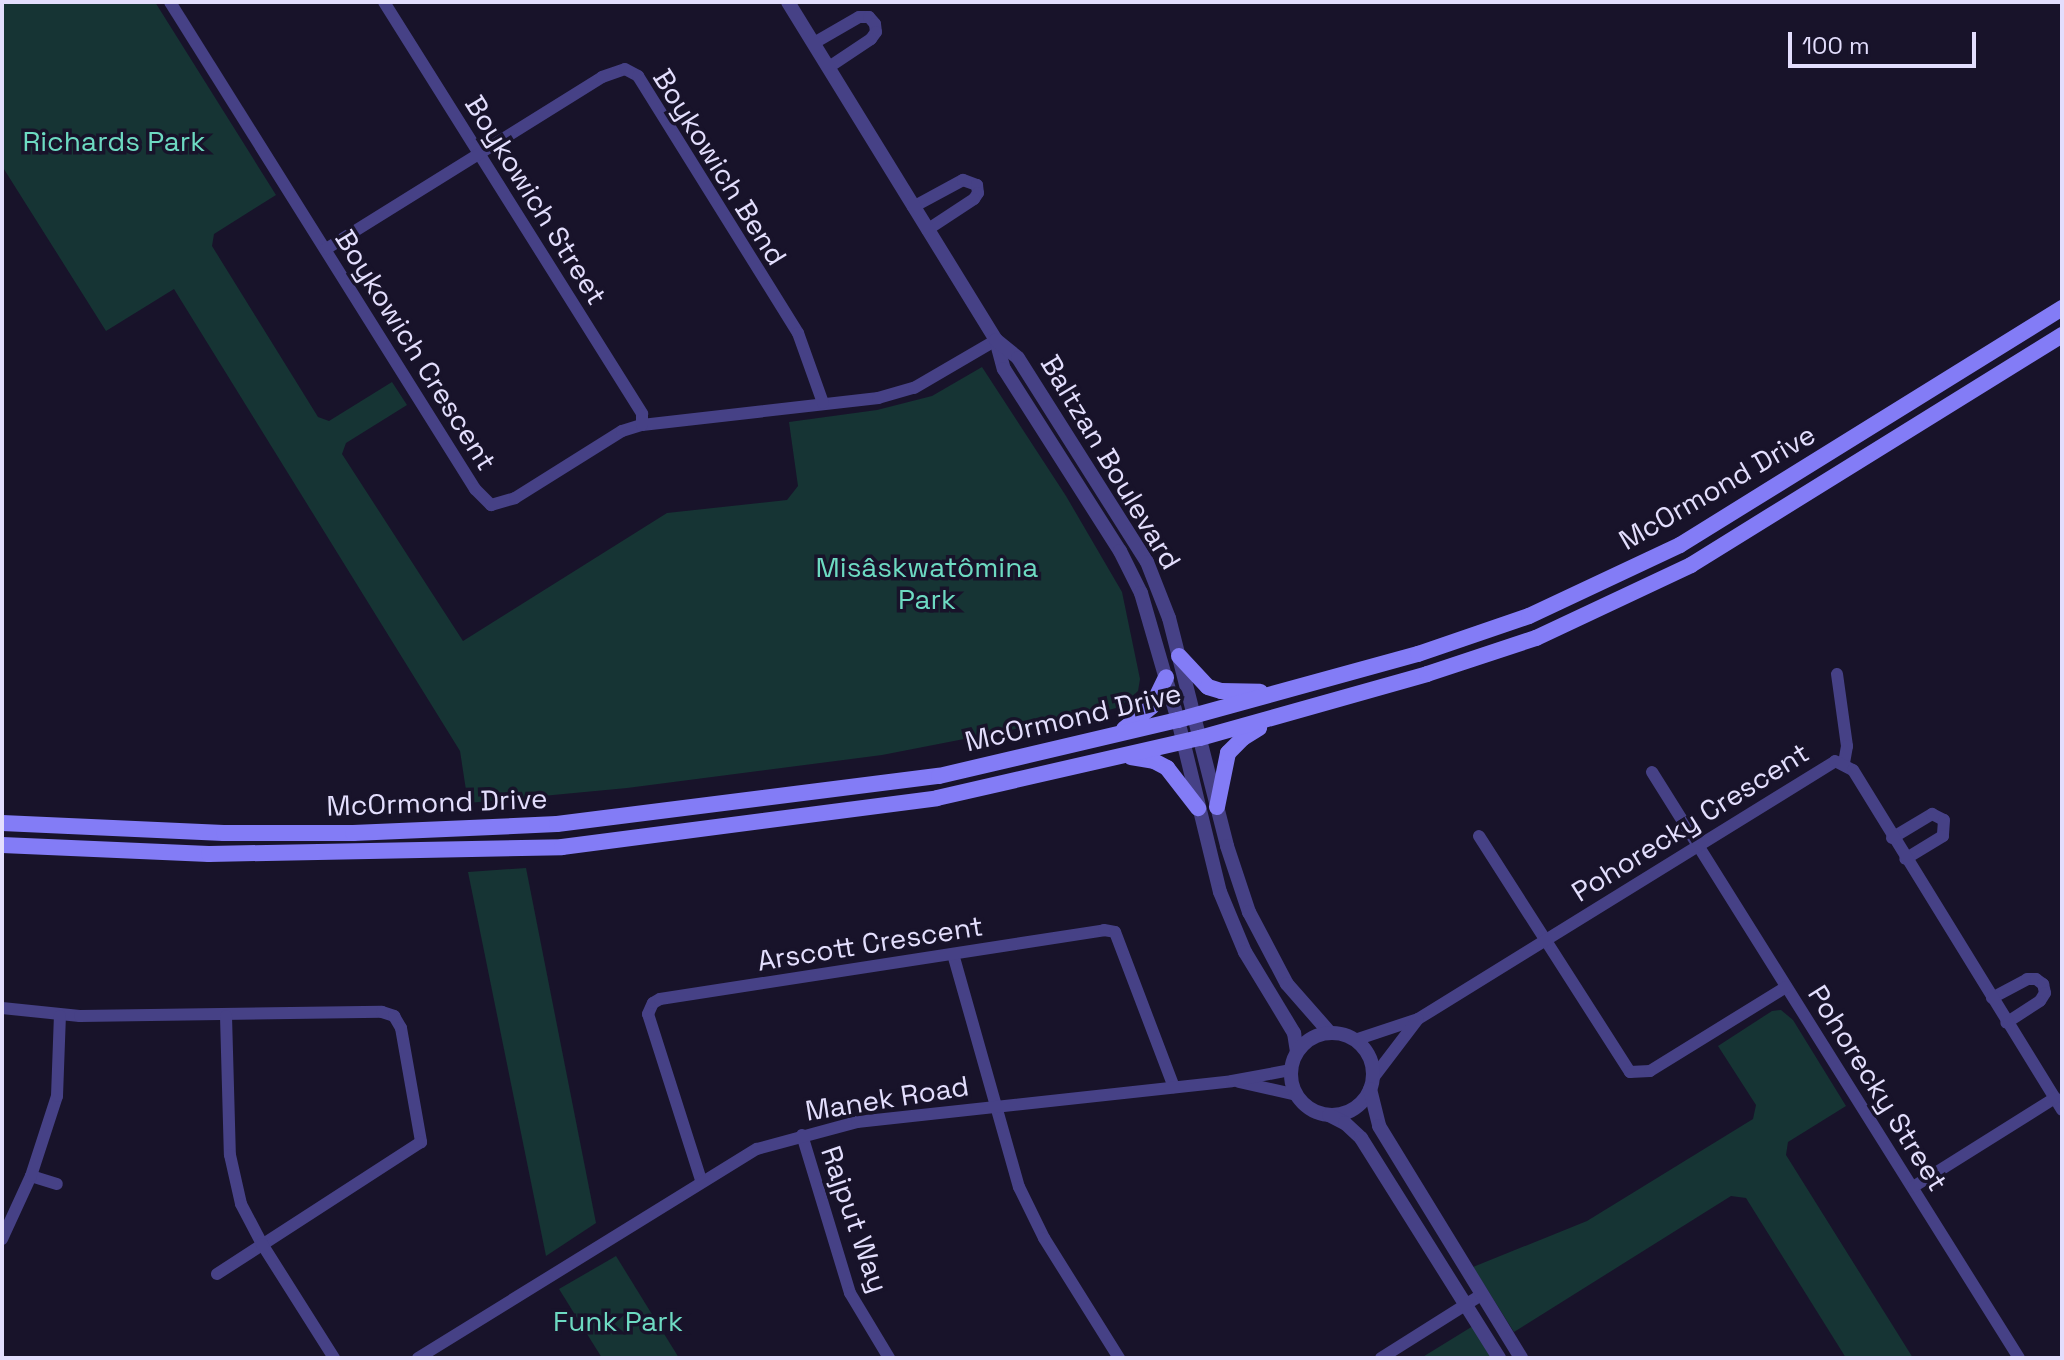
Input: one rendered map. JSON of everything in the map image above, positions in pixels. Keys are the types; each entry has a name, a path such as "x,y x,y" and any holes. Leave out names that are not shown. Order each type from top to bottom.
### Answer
{"main road":[{"name":"McOrmond Drive","path":"2,823 224,833 353,833 557,824 939,776 1178,720 1282,693 1529,616 1680,545 2062,308"},
{"name":"McOrmond Drive","path":"2,845 209,854 562,847 937,798 1192,740 1274,719 1536,638 1691,565 2062,335"},
{"path":"1179,656 1199,680 1221,691 1282,693"},
{"path":"1120,732 1152,706 1166,677"},
{"path":"1217,807 1228,753 1243,738 1274,719"},
{"path":"1113,757 1142,758 1167,768 1198,808"}],"street":[{"name":"Boykowich Crescent","path":"170,2 475,489 491,505 515,498 622,431 642,425 878,398 914,388 996,340"},
{"name":"Boykowich Street","path":"384,2 642,414 642,425"},
{"name":"Baltzan Boulevard","path":"788,2 996,340 1004,369 1130,572 1149,613 1178,720 1192,740 1217,807 1238,882 1261,938 1287,984 1330,1033"},
{"path":"814,43 859,17 869,17 875,24 876,32 871,39 829,67"},
{"name":"Boykowich Bend","path":"326,249 602,77 625,69 638,76 798,333 823,403"},
{"path":"913,207 963,180 971,180 977,185 974,199 927,230"},
{"name":"Baltzan Boulevard","path":"996,340 1018,358 1135,539 1159,589 1179,656 1195,715 1192,740"},
{"path":"1837,674 1847,746 1844,763"},
{"path":"1192,740 1198,808 1227,912 1245,952 1294,1033 1297,1052 1291,1070 1297,1095 1317,1112 1345,1123 1361,1138 1499,1358"},
{"name":"Pohorecky Crescent","path":"1355,1040 1418,1019 1827,763 1844,763 1853,770 2058,1104"},
{"name":"Pohorecky Street","path":"1652,772 2019,1358"},
{"path":"1892,838 1932,814 1944,820 1943,836 1905,859"},
{"path":"1479,836 1622,1064 1633,1073 1650,1071 1786,987"},
{"name":"Arscott Crescent","path":"701,1180 648,1014 653,1003 1104,930 1115,932 1174,1087"},
{"path":"953,954 994,1106 1029,1212 1119,1358"},
{"path":"1992,998 2027,979 2036,979 2043,984 2043,997 2006,1023"},
{"path":"2,1008 60,1016 382,1012 394,1016 401,1028 421,1142 217,1274"},
{"path":"2,1239 31,1176 57,1096 60,1016"},
{"path":"226,1016 230,1155 241,1204 262,1244 334,1358"},
{"name":"Pohorecky Crescent","path":"1371,1084 1418,1019"},
{"path":"1297,1052 1317,1036 1330,1033 1355,1040 1369,1057 1379,1126 1521,1358"},
{"name":"Manek Road","path":"418,1358 701,1180 757,1149 857,1122 1232,1081 1291,1070"},
{"name":"Manek Road","path":"1232,1081 1297,1095"},
{"path":"1329,1115 1354,1109 1371,1084"},
{"path":"1913,1187 2058,1104"},
{"name":"Rajput Way","path":"802,1135 850,1293 889,1358"},
{"path":"31,1176 57,1184"},
{"path":"1381,1358 1481,1295"}],"green space":[{"name":"Misâskwatômina Park","path":"2,2 155,2 276,195 214,234 212,246 318,417 329,421 392,382 407,405 346,443 342,454 463,641 667,513 787,500 798,486 789,422 877,410 932,396 982,367 1066,496 1122,592 1140,679 1138,691 1120,707 1097,713 882,755 627,788 468,803 460,751 174,289 106,331 2,166"},
{"path":"526,868 596,1223 546,1256 468,872"},
{"path":"1781,1010 1793,1020 1846,1106 1788,1142 1786,1155 1913,1358 1846,1358 1746,1198 1731,1196 1514,1332 1473,1267 1587,1221 1753,1119 1756,1105 1718,1046 1772,1011"},
{"name":"Funk Park","path":"616,1256 679,1358 602,1358 559,1289"},
{"path":"1473,1326 1493,1358 1421,1358"}],"park label":[{"name":"Richards Park","path":"114,141"}]}
